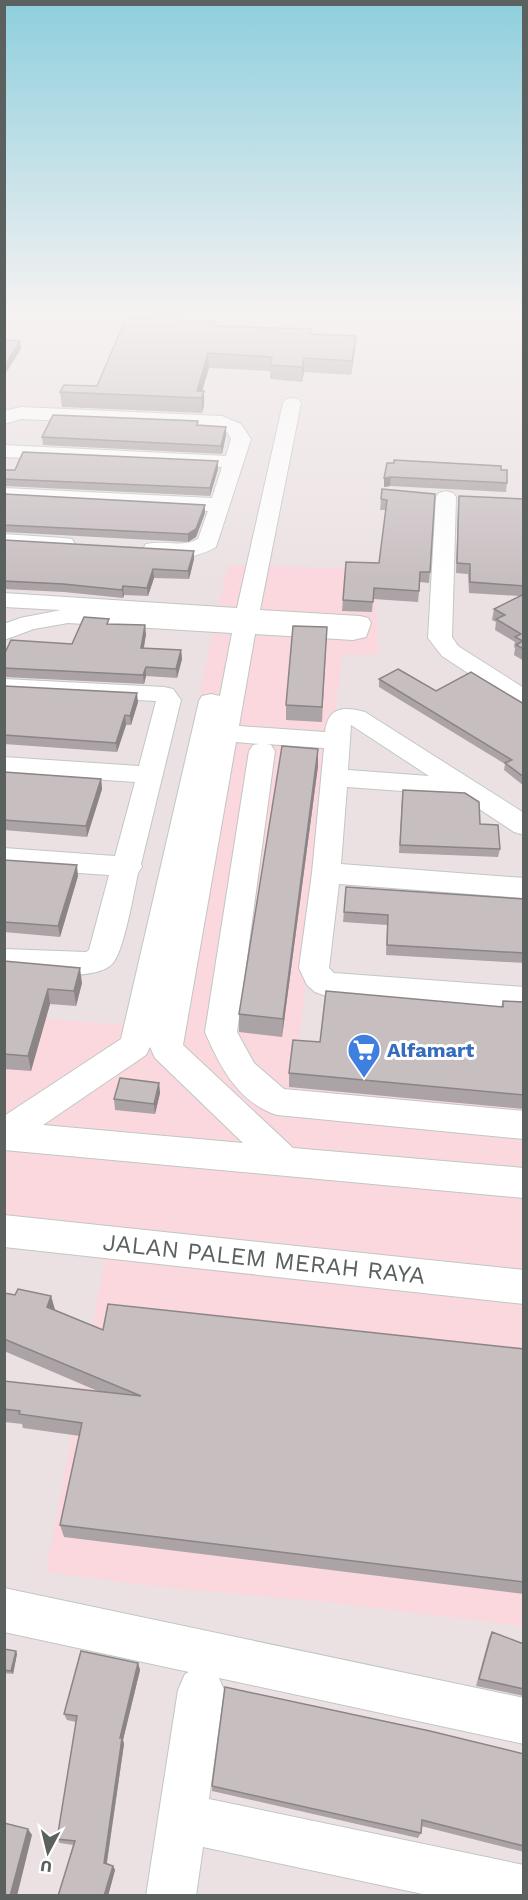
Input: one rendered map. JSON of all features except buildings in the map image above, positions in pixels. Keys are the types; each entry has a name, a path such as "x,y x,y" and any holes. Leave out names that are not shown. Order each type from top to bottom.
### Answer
{"street":[{"path":"4,1135 135,1046 174,933 237,619 284,404"},
{"path":"7,417 21,413 222,422 231,425 239,432 241,439 208,542 202,548 193,551 134,548"},
{"path":"4,451 234,462"},
{"path":"4,494 220,505"},
{"path":"423,496 456,497 440,624 440,638 443,645 524,699"},
{"path":"4,540 87,545"},
{"path":"4,600 70,604 142,614"},
{"path":"4,622 41,609 70,604"},
{"path":"4,633 50,617 142,614 237,619"},
{"path":"440,624 524,679"},
{"path":"4,686 164,693 169,700 128,867 103,955 97,960 71,964 4,960"},
{"path":"524,826 356,717 347,716 339,720 326,873 314,968 318,977 326,984 524,999"},
{"path":"213,740 262,751 337,759"},
{"path":"213,740 337,759 466,787"},
{"path":"262,751 221,1032 233,1061 256,1088 277,1102 524,1125"},
{"path":"4,765 151,775"},
{"path":"4,858 128,867"},
{"path":"326,873 524,888"},
{"path":"166,1049 174,933"},
{"path":"135,1046 166,1049 286,1163"},
{"path":"4,1135 286,1163 524,1183"},
{"name":"JALAN PALEM MERAH RAYA","path":"4,1232 524,1287"},
{"path":"4,1610 524,1721"},
{"path":"171,1896 201,1690"},
{"path":"182,1818 524,1890"}],"shaded area":[{"path":"228,565 381,569 377,576 375,600 379,654 342,655 299,1041 523,1062 523,1626 317,1601 177,1589 46,1572 105,1259 50,1250 5,1246 4,1016 126,1025"}],"place":[{"name":"Alfamart","path":"364,1079"}]}
